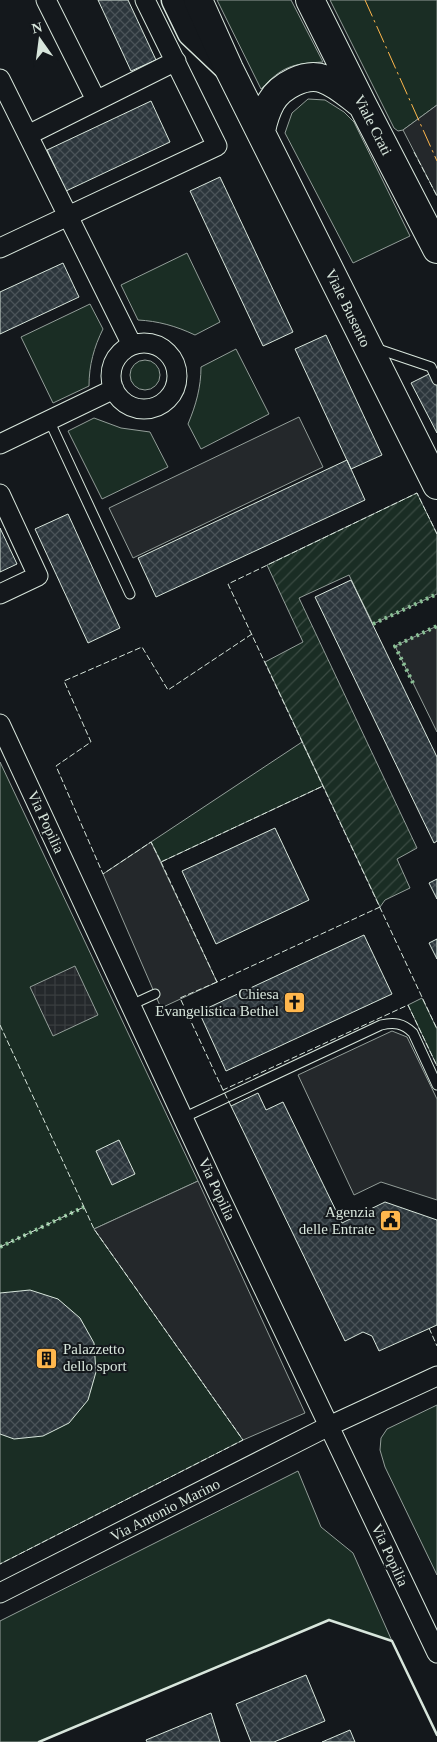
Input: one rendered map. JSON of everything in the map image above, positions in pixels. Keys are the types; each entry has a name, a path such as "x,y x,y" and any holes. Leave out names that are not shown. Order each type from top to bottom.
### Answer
{"main road":[{"name":"Viale Busento","path":"198,0 229,69 437,485"},
{"name":"Viale Crati","path":"310,0 437,249"},
{"path":"261,131 265,114 272,100 283,88 299,80 322,78 338,85 362,104"}],"street":[{"path":"46,0 96,100"},
{"path":"0,248 217,146 145,0"},
{"path":"175,0 191,33 229,69"},
{"path":"28,134 176,61"},
{"path":"0,79 132,346"},
{"path":"142,343 162,348 176,366 175,388 169,398 160,405 150,408 138,408 128,405 114,389 111,374 116,359 122,351 132,346 142,343"},
{"path":"0,444 114,389"},
{"path":"0,494 38,576 0,594"},
{"name":"Via Popilia","path":"0,724 183,1118 437,1653"},
{"name":"Via Antonio Marino","path":"0,1593 329,1426 437,1376"}],"lane":[{"path":"366,344 431,367 437,380"},
{"path":"49,420 130,594"},
{"path":"131,1006 155,994"},
{"path":"183,1118 381,1025 392,1022 400,1023 412,1033 436,1089"}],"green space":[{"path":"217,0 291,0 323,62 295,65 288,68 275,75 261,89"},
{"path":"330,0 437,0 437,105 403,130 398,131 394,128"},
{"path":"308,99 325,100 344,112 354,122 410,236 353,263 285,133 292,113"},
{"path":"187,253 220,322 195,335 167,324 138,320 121,285"},
{"path":"90,304 103,329 93,356 89,386 53,403 21,337"},
{"path":"236,349 269,414 201,449 188,424 198,396 201,367"},
{"path":"145,360 155,365 160,375 155,385 145,390 135,385 130,375 135,365"},
{"path":"94,418 121,428 150,432 168,467 102,499 68,431"},
{"path":"417,493 437,534 437,594 373,624 349,575 299,598 417,848 397,859 410,888 385,900 380,907 265,662 303,642 267,565"},
{"path":"302,742 323,786 161,862 151,842"},
{"path":"0,762 198,1181 94,1229 243,1440 0,1564"},
{"path":"422,998 437,1029 437,1066 408,1005"},
{"path":"437,1405 437,1575 385,1467 380,1450 381,1438 387,1429"},
{"path":"298,1471 321,1527 353,1553 392,1641 329,1620 39,1742 0,1742 0,1621"}],"shaded area":[{"path":"437,105 437,196 403,130"},
{"path":"299,417 323,467 133,558 109,508"},
{"path":"437,626 437,732 395,646"},
{"path":"151,842 217,982 161,1008 103,874"},
{"path":"75,966 98,1015 53,1036 30,987"},
{"path":"392,1031 407,1037 437,1099 437,1200 381,1182 354,1195 298,1075"},
{"path":"198,1181 305,1413 243,1440 94,1229"}],"building":[{"path":"98,0 128,0 156,60 131,71"},
{"path":"151,101 170,142 66,191 47,150"},
{"path":"220,177 293,332 263,346 190,191"},
{"path":"63,263 79,297 0,334 0,292"},
{"path":"326,335 382,455 351,469 295,349"},
{"path":"437,370 437,433 411,383"},
{"path":"347,460 365,500 156,597 138,558"},
{"path":"68,514 120,628 88,643 35,529"},
{"path":"0,528 17,564 0,572"},
{"path":"351,580 437,757 437,841 434,843 315,597"},
{"path":"275,828 309,900 216,944 182,871"},
{"path":"437,879 437,899 429,883"},
{"name":"Chiesa Evangelistica Bethel","path":"364,935 392,994 226,1071 199,1012"},
{"path":"437,939 437,959 429,943"},
{"name":"Agenzia delle Entrate","path":"258,1093 266,1110 283,1102 342,1223 385,1202 437,1220 437,1325 379,1351 372,1336 363,1332 345,1341 231,1106"},
{"path":"119,1140 135,1174 112,1185 96,1151"},
{"name":"Palazzetto dello sport","path":"30,1290 58,1299 80,1318 94,1343 96,1372 88,1400 69,1423 43,1436 14,1439 0,1434 0,1293"},
{"path":"306,1675 325,1721 274,1742 251,1742 236,1704"},
{"path":"211,1713 220,1742 147,1742 146,1740"},
{"path":"350,1730 355,1742 322,1742"}],"hedge":[{"path":"373,624 437,594"},
{"path":"413,683 395,646 437,626"},
{"path":"0,1247 84,1207"}],"fence":[{"path":"414,152 437,196"},
{"path":"437,534 417,493 228,584 437,1029"},
{"path":"252,634 168,690 142,647 64,681 91,742 56,766 103,874 151,842 161,862 323,786"},
{"path":"161,862 217,982 380,907"},
{"path":"217,982 180,998 223,1090"},
{"path":"231,1106 223,1090 408,1005 437,1066"},
{"path":"0,1025 84,1207"},
{"path":"0,1247 84,1207 94,1229 243,1440 0,1564"},
{"path":"429,1328 437,1346"}],"wall":[{"path":"39,1742 329,1620 392,1641 437,1735"}],"power":[{"path":"365,0 437,161"}],"place":[{"name":"Chiesa Evangelistica Bethel","path":"295,1003"},
{"name":"Agenzia delle Entrate","path":"391,1221"},
{"name":"Palazzetto dello sport","path":"47,1358"}]}
